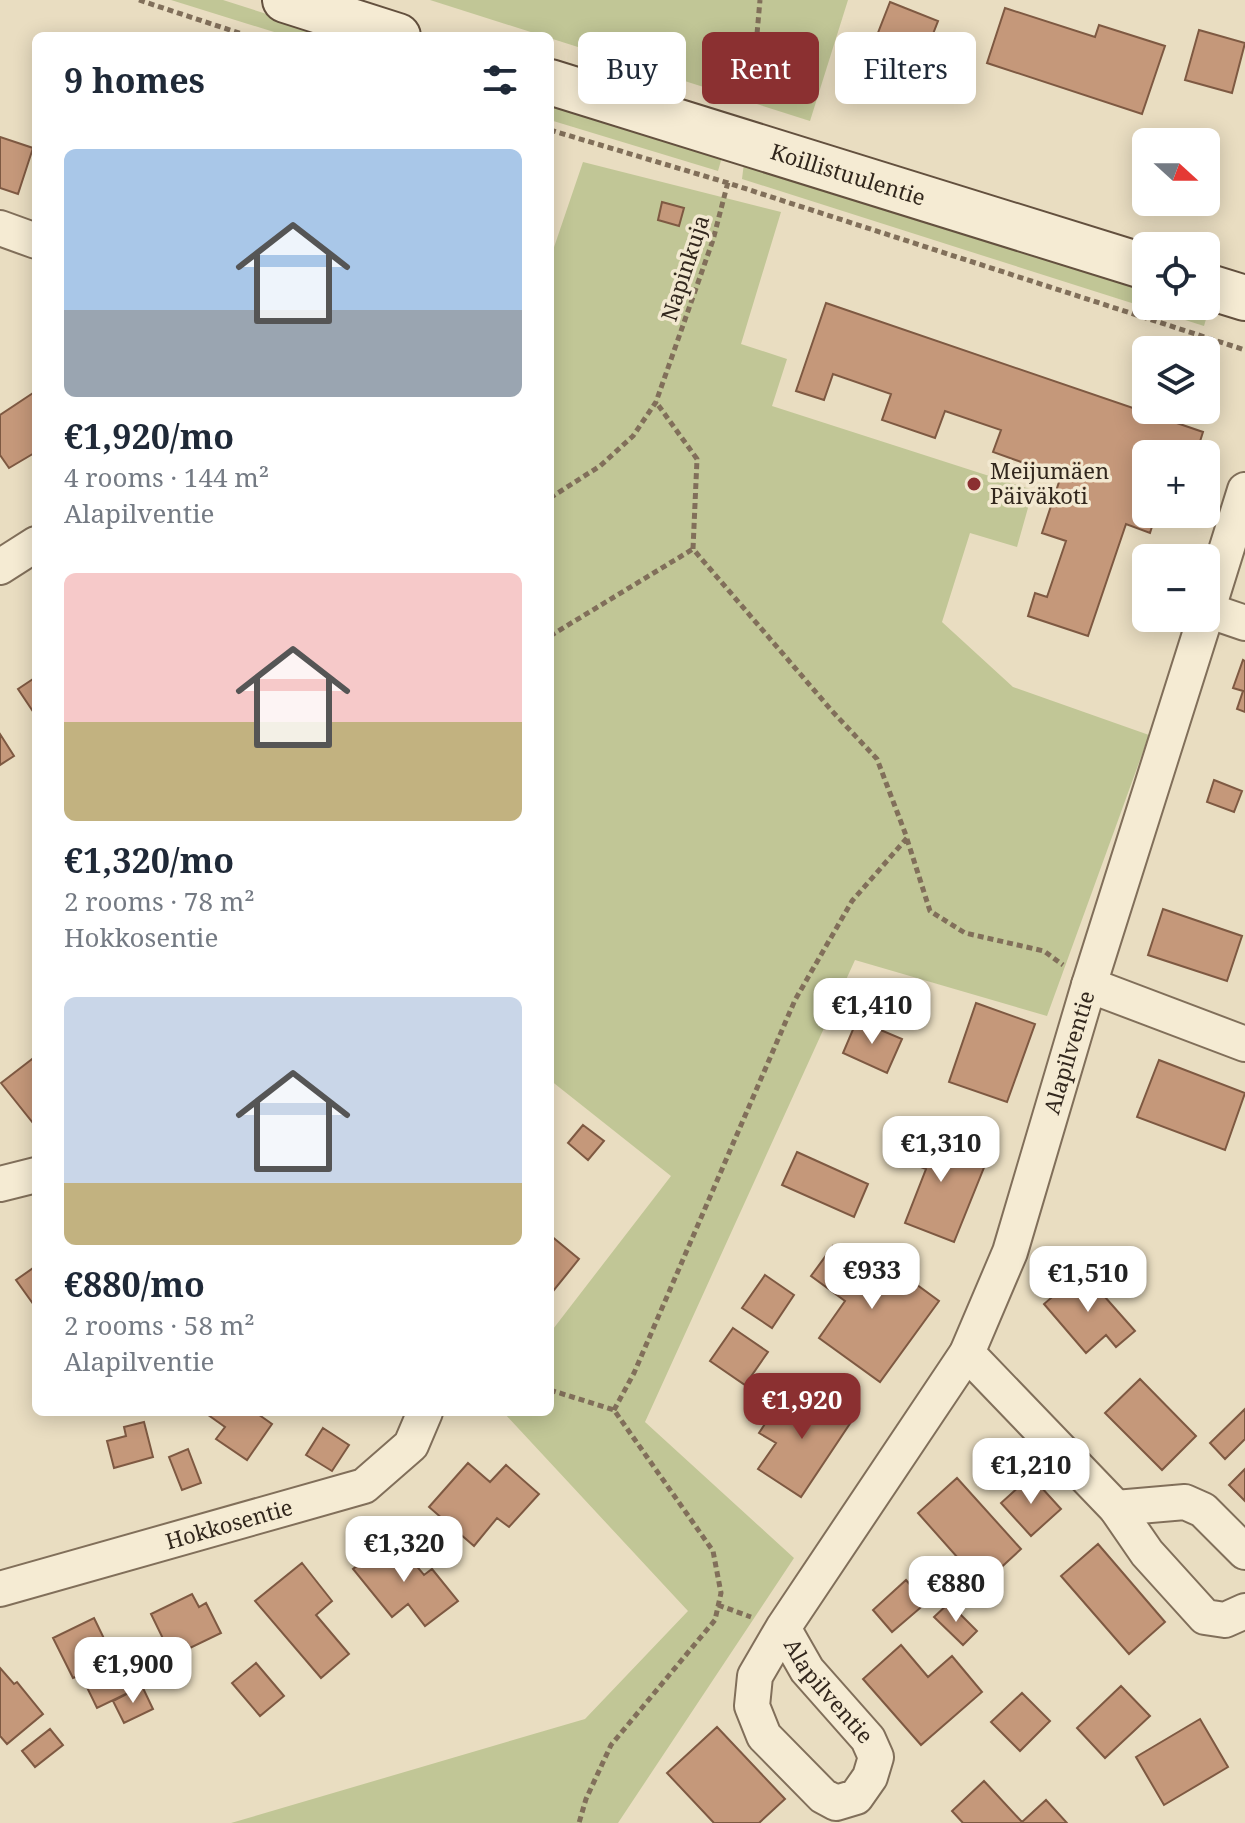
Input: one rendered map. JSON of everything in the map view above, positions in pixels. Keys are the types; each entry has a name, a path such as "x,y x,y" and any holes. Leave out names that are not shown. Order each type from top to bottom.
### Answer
{"street":[{"path":"285,0 385,32"},
{"name":"Koillistuulentie","path":"554,83 1132,263"},
{"path":"0,228 32,240"},
{"path":"1220,290 1245,298"},
{"name":"Alapilventie","path":"1220,569 1245,490"},
{"path":"0,567 32,547"},
{"path":"1220,617 1245,623"},
{"name":"Alapilventie","path":"783,1628 807,1670 868,1739 876,1757 870,1777 856,1797 836,1803 823,1796 764,1736 752,1706 755,1676 783,1628 967,1353 1010,1252 1089,985 1200,632"},
{"path":"1089,985 1245,1044"},
{"path":"0,1184 32,1176"},
{"path":"967,1353 1116,1508 1147,1553 1205,1617 1225,1620 1245,1611"},
{"name":"Hokkosentie","path":"0,1589 364,1486 411,1445 423,1416"},
{"path":"1116,1508 1185,1502 1203,1510 1245,1552"}],"path":[{"path":"139,0 236,32"},
{"name":"Napinkuja","path":"554,495 600,466 633,436 656,402 713,240 728,183 757,34 760,0"},
{"path":"554,131 728,183 1245,350"},
{"path":"656,402 697,459 693,549 877,759 930,911 965,933 1044,951 1089,985"},
{"path":"554,634 693,549"},
{"path":"614,1410 634,1373 795,1000 852,901 907,838"},
{"path":"554,1391 614,1410 713,1551 721,1593 715,1620 611,1745 586,1799 579,1823"}],"green space":[{"path":"171,0 223,0 323,32 274,32"},
{"path":"430,0 848,0 838,32 835,32 835,41 819,92 819,32 702,32 702,87 686,82 686,32 578,32 578,47 554,39 554,32 530,32"},
{"path":"554,103 722,157 718,171 554,121"},
{"path":"757,104 815,104 810,121"},
{"path":"583,162 781,212 741,344 787,359 772,406 1033,490 1017,547 970,533 942,622 1013,687 1149,735 1047,1016 855,960 645,1422 794,1558 618,1823 231,1823 585,1719 688,1611 507,1416 554,1416 554,1328 671,1176 554,1083 554,247"},
{"path":"744,163 1132,285 1132,303 742,179"},
{"path":"1185,320 1206,320 1204,326"}],"building":[{"path":"890,2 938,21 934,32 878,32"},
{"path":"1005,8 1095,37 1099,25 1165,46 1142,114 987,63"},
{"path":"1199,30 1245,43 1232,93 1185,80"},
{"path":"0,137 32,148 18,194 0,188"},
{"path":"662,202 684,208 679,226 658,220"},
{"path":"826,303 1132,408 1132,424 1180,424 1203,432 1200,440 1132,440 1132,526 1126,524 1088,636 1028,616 1035,593 1047,597 1066,541 1042,533 1061,476 993,452 1001,430 945,411 935,438 882,420 891,394 833,374 824,400 796,391"},
{"path":"32,394 32,454 9,468 0,455 0,415"},
{"path":"1243,660 1245,712 1237,709 1243,691 1233,688"},
{"path":"32,680 32,710 18,689"},
{"path":"0,734 14,756 0,765"},
{"path":"1214,780 1242,791 1234,812 1207,802"},
{"path":"1163,909 1242,936 1227,981 1148,955"},
{"path":"976,1003 1035,1024 1007,1102 949,1082"},
{"path":"857,1020 902,1039 887,1073 843,1053"},
{"path":"32,1059 32,1122 1,1083"},
{"path":"1159,1060 1245,1093 1225,1150 1137,1117"},
{"path":"583,1125 604,1141 588,1160 568,1143"},
{"path":"908,1129 987,1160 954,1242 905,1223 926,1169 897,1158"},
{"path":"797,1152 868,1184 854,1217 782,1185"},
{"path":"554,1238 579,1259 554,1290"},
{"path":"833,1246 868,1271 879,1257 939,1301 880,1382 819,1338 845,1301 811,1276"},
{"path":"32,1269 32,1302 16,1280"},
{"path":"1082,1271 1135,1331 1116,1347 1106,1335 1086,1353 1044,1304"},
{"path":"765,1275 794,1295 772,1328 742,1308"},
{"path":"733,1328 768,1352 745,1385 710,1361"},
{"path":"1140,1379 1196,1436 1162,1470 1105,1413"},
{"path":"810,1391 853,1419 801,1497 758,1469 776,1443 759,1433 782,1398 798,1409"},
{"path":"1245,1409 1245,1439 1225,1459 1210,1443"},
{"path":"210,1416 261,1416 272,1424 247,1460 216,1439 225,1427"},
{"path":"144,1422 153,1457 114,1468 107,1441 126,1436 124,1427"},
{"path":"323,1428 349,1445 332,1471 306,1455"},
{"path":"188,1449 201,1483 182,1490 169,1457"},
{"path":"468,1463 490,1482 506,1465 539,1494 509,1527 497,1518 474,1546 429,1507"},
{"path":"1245,1469 1245,1501 1229,1485"},
{"path":"1031,1476 1061,1509 1031,1536 1001,1503"},
{"path":"957,1478 1021,1549 982,1585 918,1513"},
{"path":"393,1538 424,1575 432,1569 458,1601 425,1626 408,1604 392,1617 353,1569"},
{"path":"1098,1544 1165,1622 1129,1654 1061,1576"},
{"path":"302,1563 332,1601 316,1615 349,1654 321,1678 255,1601"},
{"path":"906,1580 926,1603 892,1632 873,1610"},
{"path":"192,1594 199,1607 206,1603 221,1633 190,1648 187,1643 169,1651 151,1614"},
{"path":"949,1603 977,1631 963,1645 934,1617"},
{"path":"94,1618 130,1692 97,1708 81,1675 73,1678 53,1638"},
{"path":"901,1645 928,1677 952,1656 982,1692 921,1745 863,1679"},
{"path":"256,1663 284,1696 260,1716 232,1683"},
{"path":"0,1668 14,1684 17,1682 43,1714 7,1744 0,1736"},
{"path":"142,1686 153,1709 124,1723 113,1701"},
{"path":"1121,1686 1150,1716 1105,1758 1077,1728"},
{"path":"1022,1693 1050,1721 1020,1751 991,1722"},
{"path":"1200,1719 1228,1767 1164,1805 1136,1757"},
{"path":"717,1727 785,1799 759,1823 714,1823 667,1773"},
{"path":"50,1729 63,1745 35,1767 22,1751"},
{"path":"984,1781 1022,1822 1046,1800 1067,1823 963,1823 952,1811"}],"place":[{"name":"Meijumäen Päiväkoti","path":"974,484"}]}
